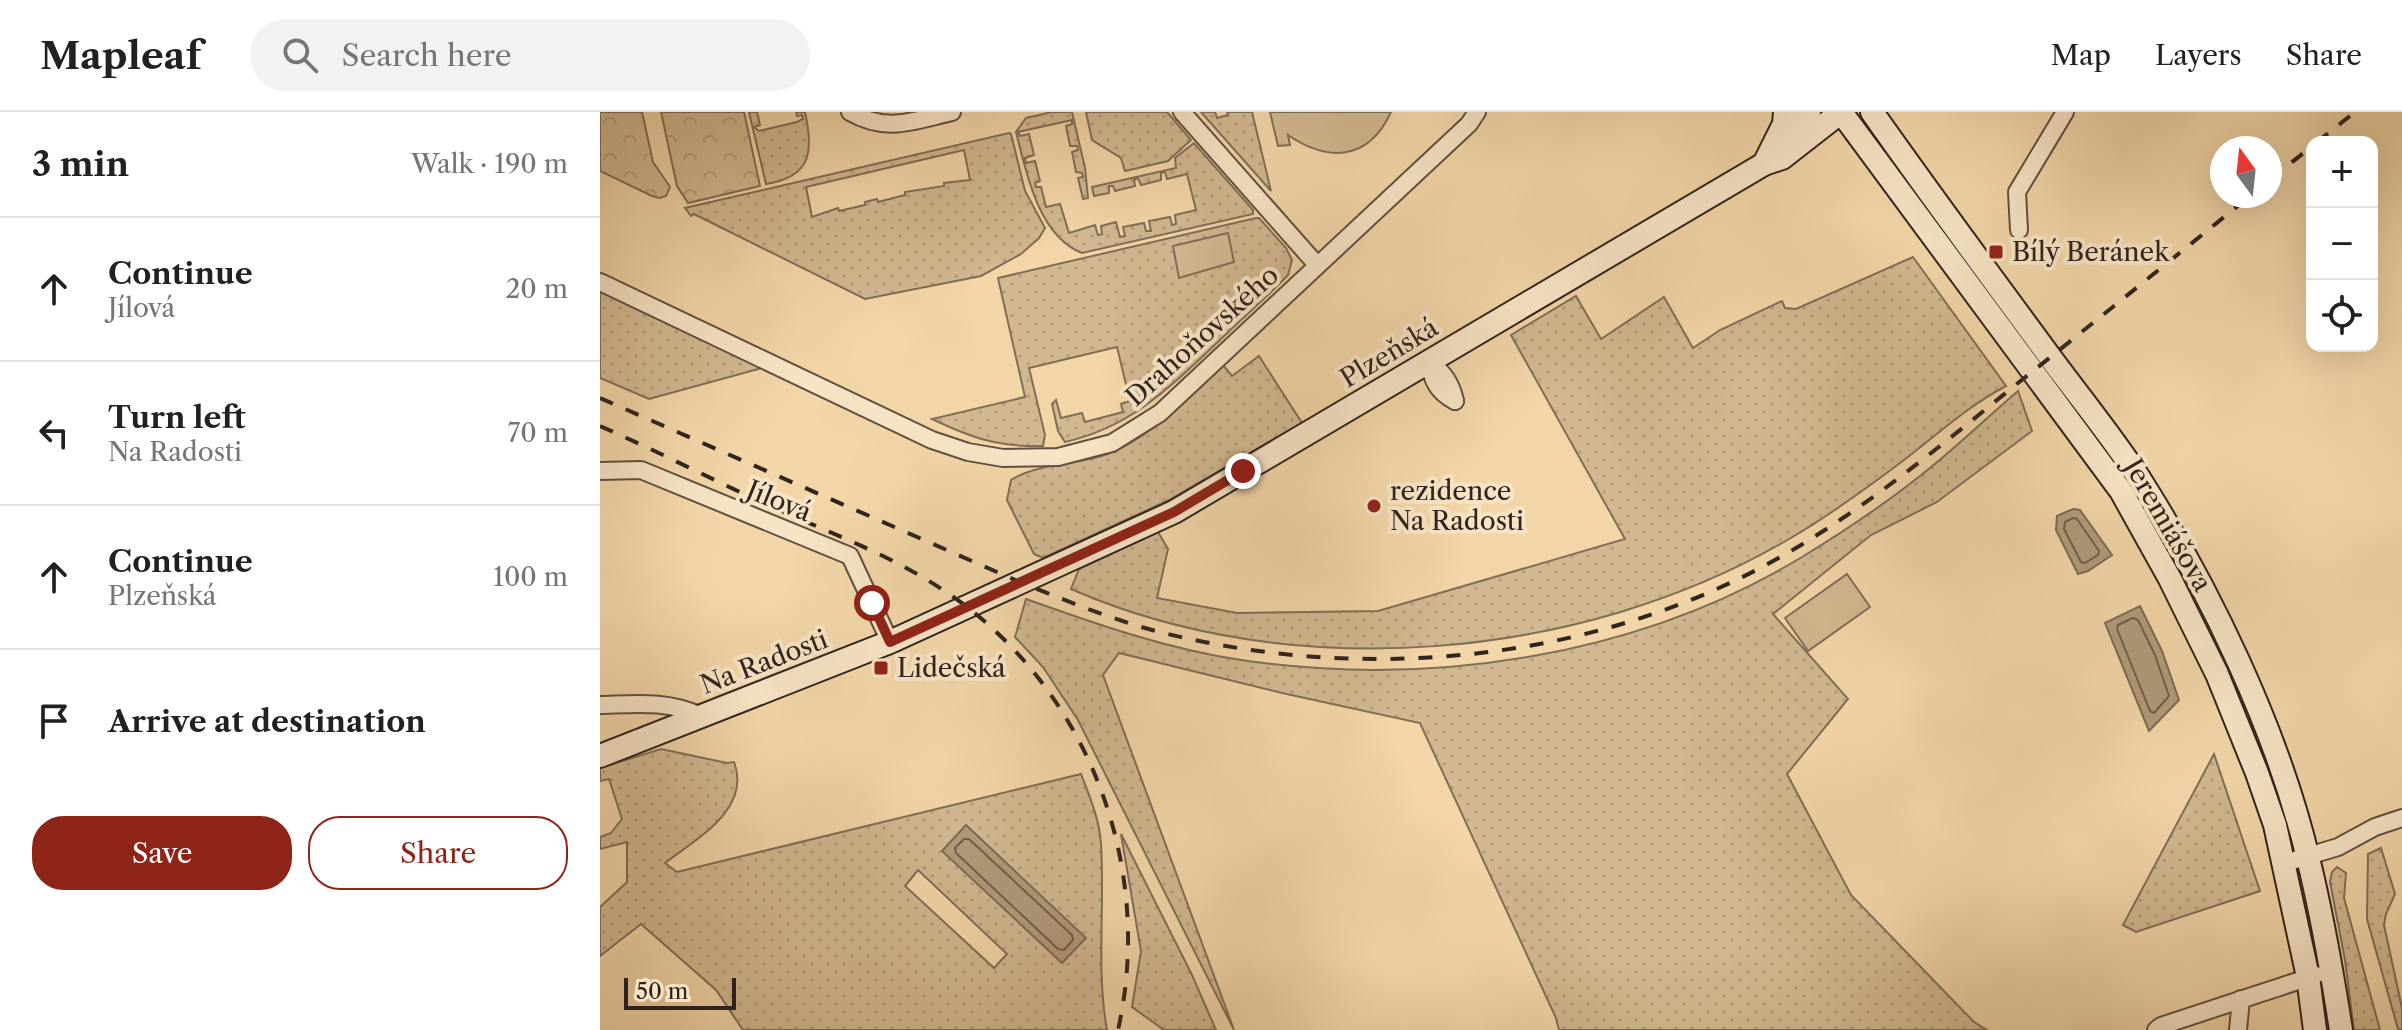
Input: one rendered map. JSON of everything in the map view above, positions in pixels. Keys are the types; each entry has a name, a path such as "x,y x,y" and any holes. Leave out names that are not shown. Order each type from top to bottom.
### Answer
{"main road":[{"path":"1764,164 1784,124 1785,112"},
{"path":"1776,141 1809,112"},
{"name":"Plzeňská","path":"1035,577 1174,512 1764,164 1782,158 1841,112"},
{"name":"Jeremiášova","path":"1841,112 2121,491 2170,579 2217,674 2257,773 2285,863 2308,977 2315,1030"},
{"name":"Jeremiášova","path":"1872,112 2137,476 2192,568 2275,752 2308,856 2341,1030"},
{"name":"Na Radosti","path":"600,756 890,642 1035,577"}],"street":[{"path":"850,112 865,121 891,126 952,112"},
{"path":"1182,112 1317,265"},
{"name":"Drahoňovského","path":"600,282 932,440 968,452 1003,458 1058,457 1112,443 1160,413 1469,124 1477,112"},
{"path":"2019,230 2017,192 2065,112"},
{"name":"Jílová","path":"600,471 641,470 850,556 890,642"},
{"path":"600,705 665,704 701,716"},
{"path":"2285,863 2338,847 2375,827 2402,818"},
{"path":"2156,1030 2332,971"},
{"path":"2238,1030 2241,999"}],"green space":[{"path":"600,112 642,112 653,162 670,187 666,196 652,196 600,171"},
{"path":"661,112 744,112 760,186 688,203 677,186"},
{"path":"749,112 757,112 760,125 754,127 759,131 797,122 803,119 796,112 805,112 808,151 800,169 781,181 766,184"},
{"path":"1052,112 1072,112 1085,168 1088,198 1083,199 1078,178 1083,177 1082,173 1076,172 1072,152 1078,150 1077,146 1070,146 1066,126 1072,124 1072,120 1018,132 1020,136 1029,134 1034,155 1025,158 1026,163 1035,161 1040,181 1035,183 1036,187 1041,187 1046,207 1060,204 1069,233 1095,225 1098,235 1102,234 1101,226 1116,222 1120,237 1125,236 1123,227 1144,223 1146,231 1151,231 1149,221 1170,217 1172,225 1176,224 1175,215 1196,210 1187,174 1167,179 1165,172 1161,173 1161,180 1141,185 1138,178 1134,180 1135,186 1115,191 1113,186 1109,186 1109,193 1094,196 1092,187 1176,168 1175,158 1194,143 1253,210 1253,214 1082,253 1067,245 1044,218 1030,183 1016,132 1026,118"},
{"path":"1086,112 1167,112 1191,140 1168,161 1125,171 1121,158 1092,140"},
{"path":"1201,112 1215,112 1217,118 1228,115 1227,112 1252,112 1271,191"},
{"path":"1270,112 1391,112 1382,128 1360,148 1333,153 1303,144 1288,135 1290,145 1278,146"},
{"path":"1009,133 1025,191 1045,228 1021,254 981,276 865,299 694,214 691,216 685,208","holes":["964,150 970,180 905,192 905,195 878,202 877,199 839,211 838,208 812,217 806,187"]},
{"path":"1256,218 1286,248 1292,260 1288,275 1182,375 1129,416 1110,427 1065,442 1058,431 1052,404 1056,400 1061,418 1082,413 1085,422 1123,412 1121,404 1130,401 1117,347 1029,368 1045,435 1043,446 985,440 932,419 1025,397 998,278"},
{"path":"1228,233 1234,262 1179,278 1173,246"},
{"path":"1913,257 2006,386 1966,411 1819,521 1708,580 1621,612 1529,634 1435,646 1341,648 1247,639 1157,620 1071,589 1079,569 1158,532 1168,549 1157,598 1237,613 1378,611 1625,539 1511,335 1576,296 1601,339 1664,297 1693,348 1720,330 1782,301 1785,308 1796,309"},
{"path":"600,290 762,368 649,399 600,378"},
{"path":"1259,356 1302,423 1169,500 1043,558 1034,554 1007,500 1011,480 1036,470 1091,459 1117,450 1160,422 1223,365 1232,376"},
{"path":"2018,391 2032,431 1937,502 1871,535 1773,614 1848,699 1787,774 1851,895 1974,1022 1987,1030 1559,1030 1420,723 1119,653 1103,675 1234,1030 1078,720 1043,667 1015,637 1026,599 1186,649 1241,660 1313,668 1385,670 1458,666 1530,656 1602,641 1671,619 1738,591 1802,557 1904,489"},
{"path":"1847,574 1870,607 1808,651 1785,618"},
{"path":"661,749 734,762 737,779 735,794 728,808 705,833 665,863 677,872 1081,774 1100,836 1101,961 1107,1030 743,1030 716,990 641,924 600,956 600,907 627,882 627,842 600,849 600,837 611,833 622,819 609,779 600,781 600,768","holes":["918,870 1007,954 994,968 905,886"]},
{"path":"2214,754 2260,891 2136,932 2123,925"},
{"path":"1121,834 1216,1030 1164,1030 1132,1007 1141,951"},
{"path":"2381,848 2395,894 2384,925 2402,1008 2402,1030 2398,1029 2367,919 2368,854"},
{"path":"2337,867 2346,873 2344,898 2380,1030 2354,1030 2330,882 2332,872"}],"water":[{"path":"2073,509 2080,510 2112,555 2078,574 2056,530 2057,516"},
{"path":"2140,606 2162,651 2179,700 2149,731 2105,623"},
{"path":"966,825 1086,938 1062,963 942,851"}],"railway":[{"path":"2325,136 2355,112"},
{"path":"2282,170 2306,151"},
{"path":"600,398 1022,583 1152,630 1233,647 1316,657 1399,659 1482,653 1564,639 1645,617 1722,587 1796,548 1907,472 2235,208"},
{"path":"600,426 928,580 998,633 1039,679 1073,730 1100,786 1117,845 1127,906 1127,968 1118,1030"}],"place":[{"name":"Bílý Beránek","path":"1996,252"},
{"name":"rezidence Na Radosti","path":"1374,506"},
{"name":"Lidečská","path":"881,668"}],"route":[{"path":"872,603 890,642 992,598 1174,512 1243,471"}]}
